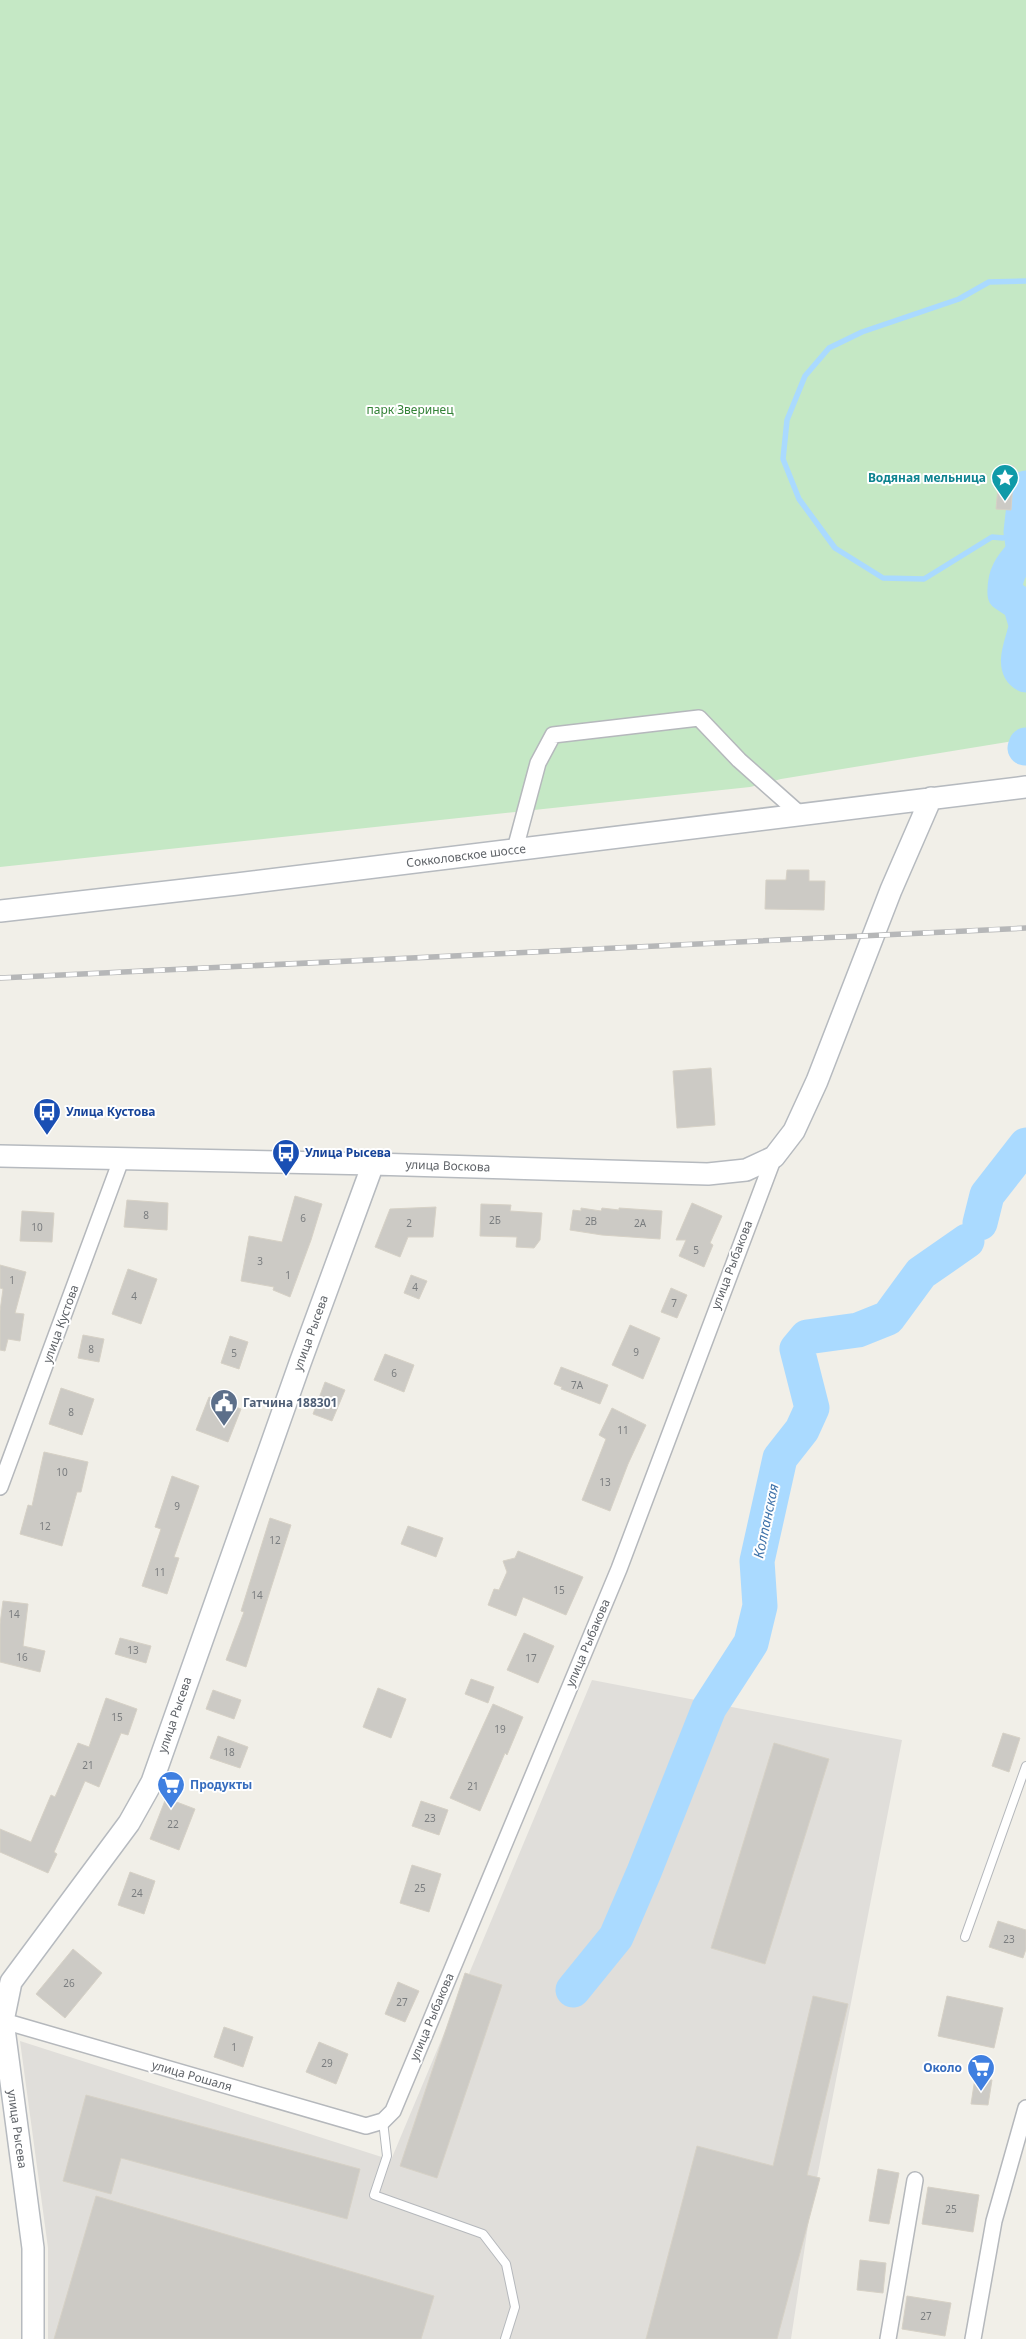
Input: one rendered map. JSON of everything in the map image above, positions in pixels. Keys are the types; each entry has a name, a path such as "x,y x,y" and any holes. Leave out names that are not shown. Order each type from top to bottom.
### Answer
{"main road":[{"name":"Сокколовское шоссе","path":"0,910 237,884 1026,786"},
{"path":"774,1157 794,1131 807,1104 891,890 931,798"},
{"name":"улица Воскова","path":"0,1156 708,1174 746,1170 774,1157"},
{"name":"улица Рысева","path":"34,2339 33,2248 1,2021 11,1982 129,1823 152,1782 296,1373 373,1164"}],"street":[{"path":"515,849 538,762 554,735 614,727 699,718 740,760 802,815"},
{"name":"улица Рыбакова","path":"383,2120 393,2111 619,1569 774,1157"},
{"name":"улица Кустова","path":"0,1487 121,1160"},
{"path":"746,1170 756,1181 760,1192"},
{"name":"улица Рошаля","path":"1,2021 366,2126 383,2120"},
{"path":"973,2339 994,2221 1026,2108"},
{"path":"888,2339 915,2180"}],"lane":[{"path":"965,1937 1026,1766"},
{"path":"383,2120 387,2156 374,2195 483,2234 506,2264 508,2272 515,2307 505,2339"}],"shaded area":[{"path":"592,1680 902,1740 809,2219 791,2339 48,2339 48,2248 20,2041 391,2160"}],"green space":[{"name":"парк Зверинец","path":"0,0 1026,0 1026,739 781,779 750,787 0,867"}],"building":[{"path":"1000,465 1014,466 1011,510 996,509"},
{"path":"787,870 809,870 809,881 825,881 824,910 765,909 766,880 786,880"},
{"path":"711,1068 715,1125 677,1128 673,1071"},
{"path":"295,1196 322,1204 290,1297 273,1290 274,1287 241,1281 249,1236 282,1242"},
{"path":"127,1200 168,1203 167,1230 124,1227"},
{"path":"692,1203 722,1216 710,1243 713,1245 704,1267 679,1256 686,1240 676,1240"},
{"path":"481,1204 511,1205 510,1211 542,1213 540,1240 534,1248 516,1247 517,1237 480,1236"},
{"path":"436,1207 433,1237 408,1237 400,1257 375,1247 390,1209"},
{"path":"581,1208 601,1211 602,1208 619,1210 619,1208 662,1211 660,1239 602,1235 570,1230 573,1210 581,1211"},
{"path":"22,1211 54,1213 52,1242 20,1241"},
{"path":"0,1265 26,1272 15,1313 24,1314 20,1341 8,1339 5,1351 0,1350 0,1311 3,1289 0,1288"},
{"path":"128,1269 157,1279 141,1324 112,1314"},
{"path":"411,1275 427,1281 419,1299 404,1293"},
{"path":"671,1288 687,1295 677,1318 661,1312"},
{"path":"630,1325 660,1338 643,1379 612,1365"},
{"path":"83,1335 104,1339 99,1362 78,1358"},
{"path":"230,1336 248,1342 239,1369 221,1363"},
{"path":"385,1354 414,1365 404,1392 374,1380"},
{"path":"561,1367 608,1385 600,1404 561,1389 562,1387 554,1384"},
{"path":"325,1382 345,1390 332,1421 313,1414"},
{"path":"61,1388 94,1399 82,1435 49,1424"},
{"path":"209,1397 241,1409 228,1442 196,1430"},
{"path":"612,1408 646,1425 628,1464 610,1511 582,1500 606,1439 599,1435"},
{"path":"44,1452 88,1462 81,1492 77,1492 62,1546 20,1534 28,1505 32,1506"},
{"path":"172,1476 199,1486 174,1557 179,1558 167,1594 142,1586 161,1529 155,1527"},
{"path":"270,1518 291,1525 246,1667 226,1660 244,1612 241,1611"},
{"path":"408,1526 443,1538 436,1557 401,1544"},
{"path":"518,1551 583,1577 566,1615 523,1597 516,1616 488,1605 494,1589 499,1590 507,1572 503,1561 515,1558"},
{"path":"3,1601 28,1604 23,1646 45,1651 40,1672 0,1662 0,1624"},
{"path":"524,1633 554,1646 538,1683 507,1670"},
{"path":"120,1638 151,1646 146,1663 115,1654"},
{"path":"471,1679 494,1687 488,1703 465,1694"},
{"path":"378,1688 406,1699 391,1738 363,1727"},
{"path":"213,1690 241,1700 234,1719 206,1709"},
{"path":"106,1698 137,1709 128,1735 121,1733 99,1787 85,1781 54,1852 57,1854 48,1873 0,1852 0,1829 31,1842 51,1795 55,1797 78,1743 89,1747"},
{"path":"493,1704 523,1717 480,1811 450,1798"},
{"path":"1003,1733 1020,1738 1009,1772 992,1766"},
{"path":"218,1736 248,1747 240,1768 210,1758"},
{"path":"774,1743 829,1759 765,1964 711,1948"},
{"path":"166,1798 195,1809 179,1850 150,1839"},
{"path":"421,1801 448,1810 439,1835 412,1826"},
{"path":"412,1865 441,1874 429,1912 400,1903"},
{"path":"130,1872 155,1881 144,1914 118,1905"},
{"path":"998,1921 1026,1930 1026,1949 1023,1958 989,1947"},
{"path":"73,1949 102,1973 65,2018 36,1994"},
{"path":"465,1973 502,1985 437,2178 400,2166"},
{"path":"398,1982 419,1991 405,2022 385,2014"},
{"path":"813,1996 848,2004 807,2175 820,2178 777,2339 646,2339 697,2146 773,2166"},
{"path":"947,1996 1003,2008 994,2048 938,2036"},
{"path":"224,2027 253,2037 243,2067 214,2057"},
{"path":"319,2042 348,2054 336,2084 306,2072"},
{"name":"Около","path":"975,2078 992,2080 988,2105 971,2104"},
{"path":"86,2095 360,2169 347,2219 121,2158 111,2194 63,2181"},
{"path":"878,2169 899,2173 889,2224 869,2221"},
{"path":"928,2187 979,2195 973,2232 922,2224"},
{"path":"96,2196 434,2296 421,2339 54,2339"},
{"path":"860,2260 886,2263 883,2293 857,2290"},
{"path":"907,2296 951,2303 945,2336 902,2329"}],"waterway":[{"path":"1021,532 1003,538 992,537 924,579 883,578 835,548 799,499 783,459 787,420 805,376 829,348 862,332 959,299 989,282 1026,281"},
{"name":"Колпанская","path":"1026,488 1021,532 1024,552 1009,571 1005,587 1005,594 1020,604 1026,624"},
{"name":"Колпанская","path":"1026,627 1018,660 1021,671 1026,675"},
{"name":"Колпанская","path":"980,1223 987,1195 1026,1145"},
{"name":"Колпанская","path":"573,1990 616,1937 709,1708 751,1643 760,1606 757,1561 780,1458 802,1430 812,1408 797,1349 807,1337 858,1330 888,1318 921,1273 967,1241"}],"railway":[{"path":"0,978 1026,928"}],"place":[{"name":"Водяная мельница","path":"1005,502"},
{"name":"Улица Кустова","path":"47,1136"},
{"name":"Улица Рысева","path":"286,1177"},
{"name":"Гатчина 188301","path":"224,1427"},
{"name":"Продукты","path":"171,1809"},
{"name":"Около","path":"981,2092"}]}
